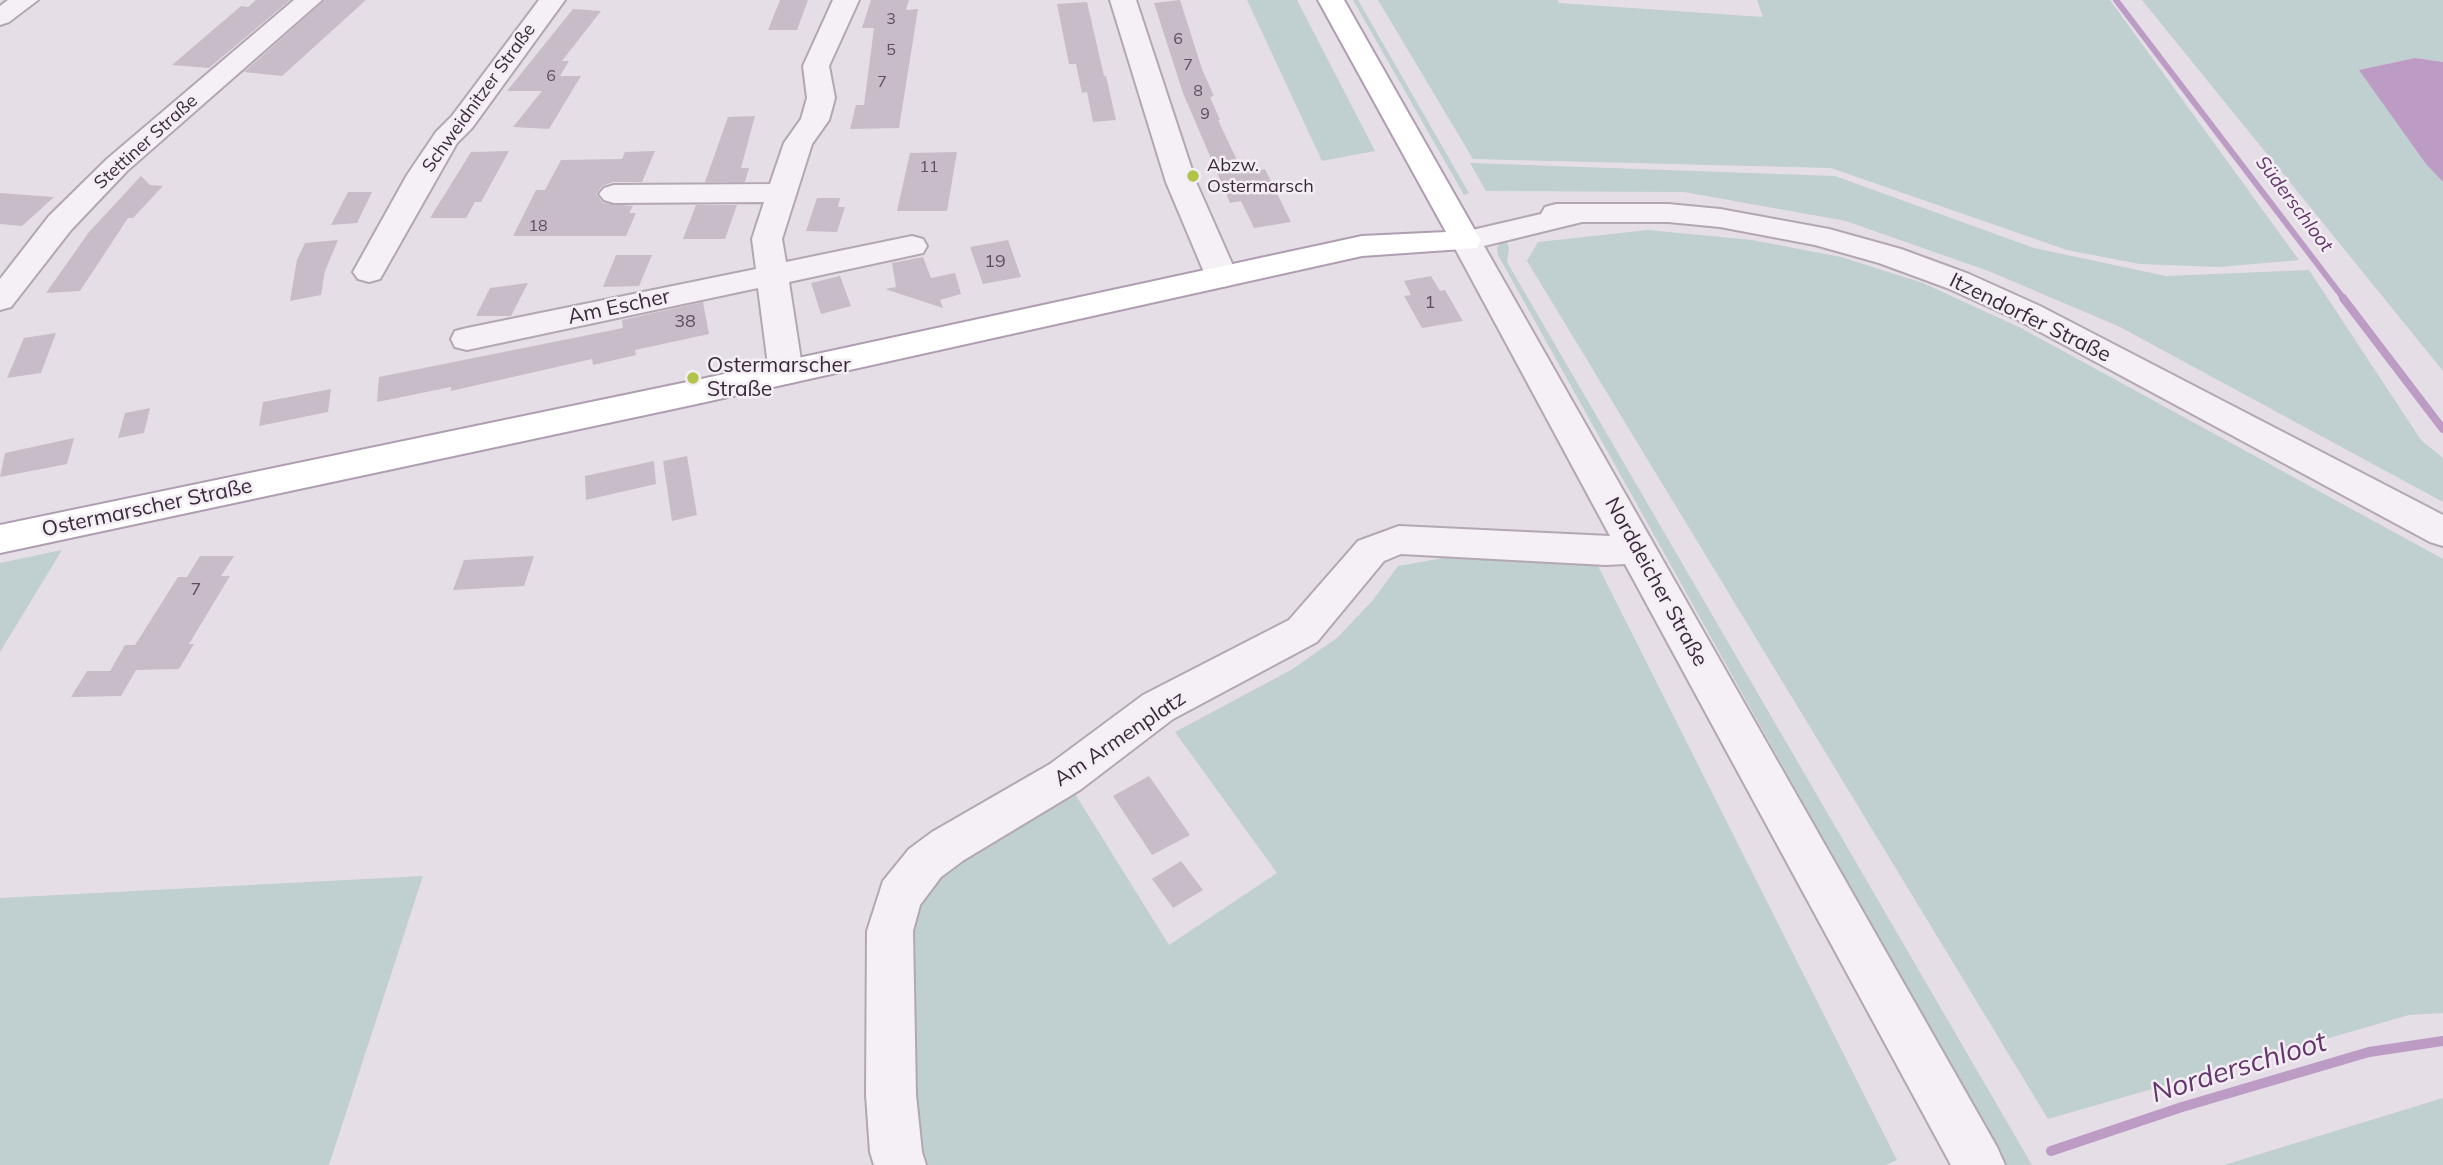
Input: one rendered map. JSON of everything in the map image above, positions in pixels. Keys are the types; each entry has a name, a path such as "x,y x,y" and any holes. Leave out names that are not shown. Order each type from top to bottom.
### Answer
{"main road":[{"name":"Norddeicher Straße","path":"1331,0 1459,229"},
{"name":"Ostermarscher Straße","path":"0,539 786,373 1362,246 1459,229"}],"street":[{"path":"0,18 24,0"},
{"name":"Stettiner Straße","path":"0,300 60,223 117,165 309,0"},
{"name":"Schweidnitzer Straße","path":"369,272 422,175 446,138 462,122 552,0"},
{"path":"786,373 767,239 798,144 816,120 821,98 817,66 846,0"},
{"path":"1123,0 1181,183 1222,277"},
{"path":"614,194 782,193"},
{"name":"Itzendorfer Straße","path":"1459,229 1582,213 1668,213 1769,226 1890,256 1958,281 2029,313 2443,532"},
{"name":"Norddeicher Straße","path":"1459,229 1979,1165"},
{"name":"Am Escher","path":"467,339 912,246"},
{"name":"Am Armenplatz","path":"900,1165 896,1152 891,1095 890,931 899,896 925,863 948,846 1065,777 1158,707 1303,631 1371,551 1399,540 1606,551 1637,548"}],"shaded area":[{"path":"1247,0 1297,0 1375,151 1322,161"},
{"path":"1353,0 1358,0 1469,193 1464,195"},
{"path":"1378,0 1558,0 1559,3 1763,17 1757,0 2110,0 2299,260 2219,267 2140,264 2067,250 1831,168 1473,159"},
{"path":"2142,0 2443,0 2443,62 2415,58 2360,70 2426,164 2443,182 2443,371"},
{"path":"2415,58 2443,62 2443,182 2426,164 2359,70"},
{"path":"1470,163 1835,176 2034,248 2166,276 2309,270 2421,440 2443,458 2443,502 2120,327 1991,272 1846,221 1684,192 1486,191"},
{"path":"1648,230 1752,240 1841,257 1923,283 2021,328 2443,559 2443,1013 2409,1015 2048,1119 1527,261 1538,242"},
{"path":"1506,240 1509,248 1507,262 2032,1165 2006,1165 1967,1097 1498,255 1497,248 1501,241"},
{"path":"62,550 0,652 0,563"},
{"path":"1454,556 1597,564 1897,1160 1886,1165 919,1165 902,931 922,889 952,863 1072,789 1169,945 1277,873 1175,732 1291,670 1337,638 1373,600 1398,566"},
{"path":"423,876 329,1165 0,1165 0,898"},
{"path":"2443,1098 2443,1165 2224,1165"}],"building":[{"path":"256,0 290,0 209,68 172,65 241,6 248,7"},
{"path":"325,0 366,0 282,76 244,72"},
{"path":"780,0 808,0 797,30 768,30"},
{"path":"871,0 909,0 906,10 918,9 899,128 850,129 856,105 864,105 874,28 862,28"},
{"path":"1180,0 1202,69 1214,96 1210,97 1218,120 1243,173 1265,169 1291,222 1254,228 1241,201 1230,203 1183,93 1154,3"},
{"path":"1087,2 1116,120 1093,122 1087,92 1082,93 1076,64 1069,64 1057,4"},
{"path":"573,9 601,11 562,61 569,61 560,76 581,76 549,129 513,127 542,91 507,91"},
{"path":"755,116 741,168 749,168 745,182 705,182 728,117"},
{"path":"509,151 481,202 475,202 466,218 430,218 471,152"},
{"path":"655,151 642,182 613,182 602,186 596,194 603,203 633,206 629,213 636,213 626,236 513,236 536,190 545,190 561,160 622,159 625,152"},
{"path":"957,152 947,211 897,211 910,153"},
{"path":"141,176 150,185 163,186 133,218 128,218 80,291 46,293 89,232"},
{"path":"348,192 372,192 357,223 331,225"},
{"path":"0,193 54,197 22,226 0,224"},
{"path":"817,198 840,198 838,207 845,207 837,232 806,231"},
{"path":"696,205 737,205 725,239 683,239"},
{"path":"338,240 325,271 321,295 290,301 297,260 305,243"},
{"path":"1008,240 1021,277 983,284 970,247"},
{"path":"616,255 652,255 639,286 603,287"},
{"path":"923,257 931,278 955,273 961,294 940,300 943,308 885,289 896,287 892,263"},
{"path":"840,276 851,306 821,314 811,283"},
{"path":"1431,276 1440,291 1445,290 1463,321 1422,328 1404,296 1411,295 1404,281"},
{"path":"528,283 511,316 476,316 490,288"},
{"path":"703,302 709,334 635,350 636,355 593,365 592,359 451,391 451,387 377,402 379,377 623,328 622,320"},
{"path":"56,333 41,373 7,378 24,338"},
{"path":"331,389 328,412 259,426 263,402"},
{"path":"150,408 144,433 118,438 125,413"},
{"path":"74,438 67,464 0,477 5,453"},
{"path":"687,456 697,515 672,521 663,461"},
{"path":"654,461 656,484 586,500 585,476"},
{"path":"200,556 234,556 221,576 230,576 189,644 194,644 179,669 136,670 121,696 71,697 87,671 110,671 125,645 135,645 178,577 187,577"},
{"path":"534,556 524,586 453,590 464,560"},
{"path":"1149,776 1190,835 1152,855 1113,796"},
{"path":"1181,861 1203,890 1173,908 1152,879"}],"waterway":[{"name":"Süderschloot","path":"2116,0 2344,299"},
{"name":"Süderschloot","path":"2343,298 2443,429"},
{"name":"Norderschloot","path":"2051,1151 2182,1107 2369,1052 2443,1041"}],"place":[{"name":"Abzw. Ostermarsch","path":"1193,176"},
{"name":"Ostermarscher Straße","path":"693,378"}]}
